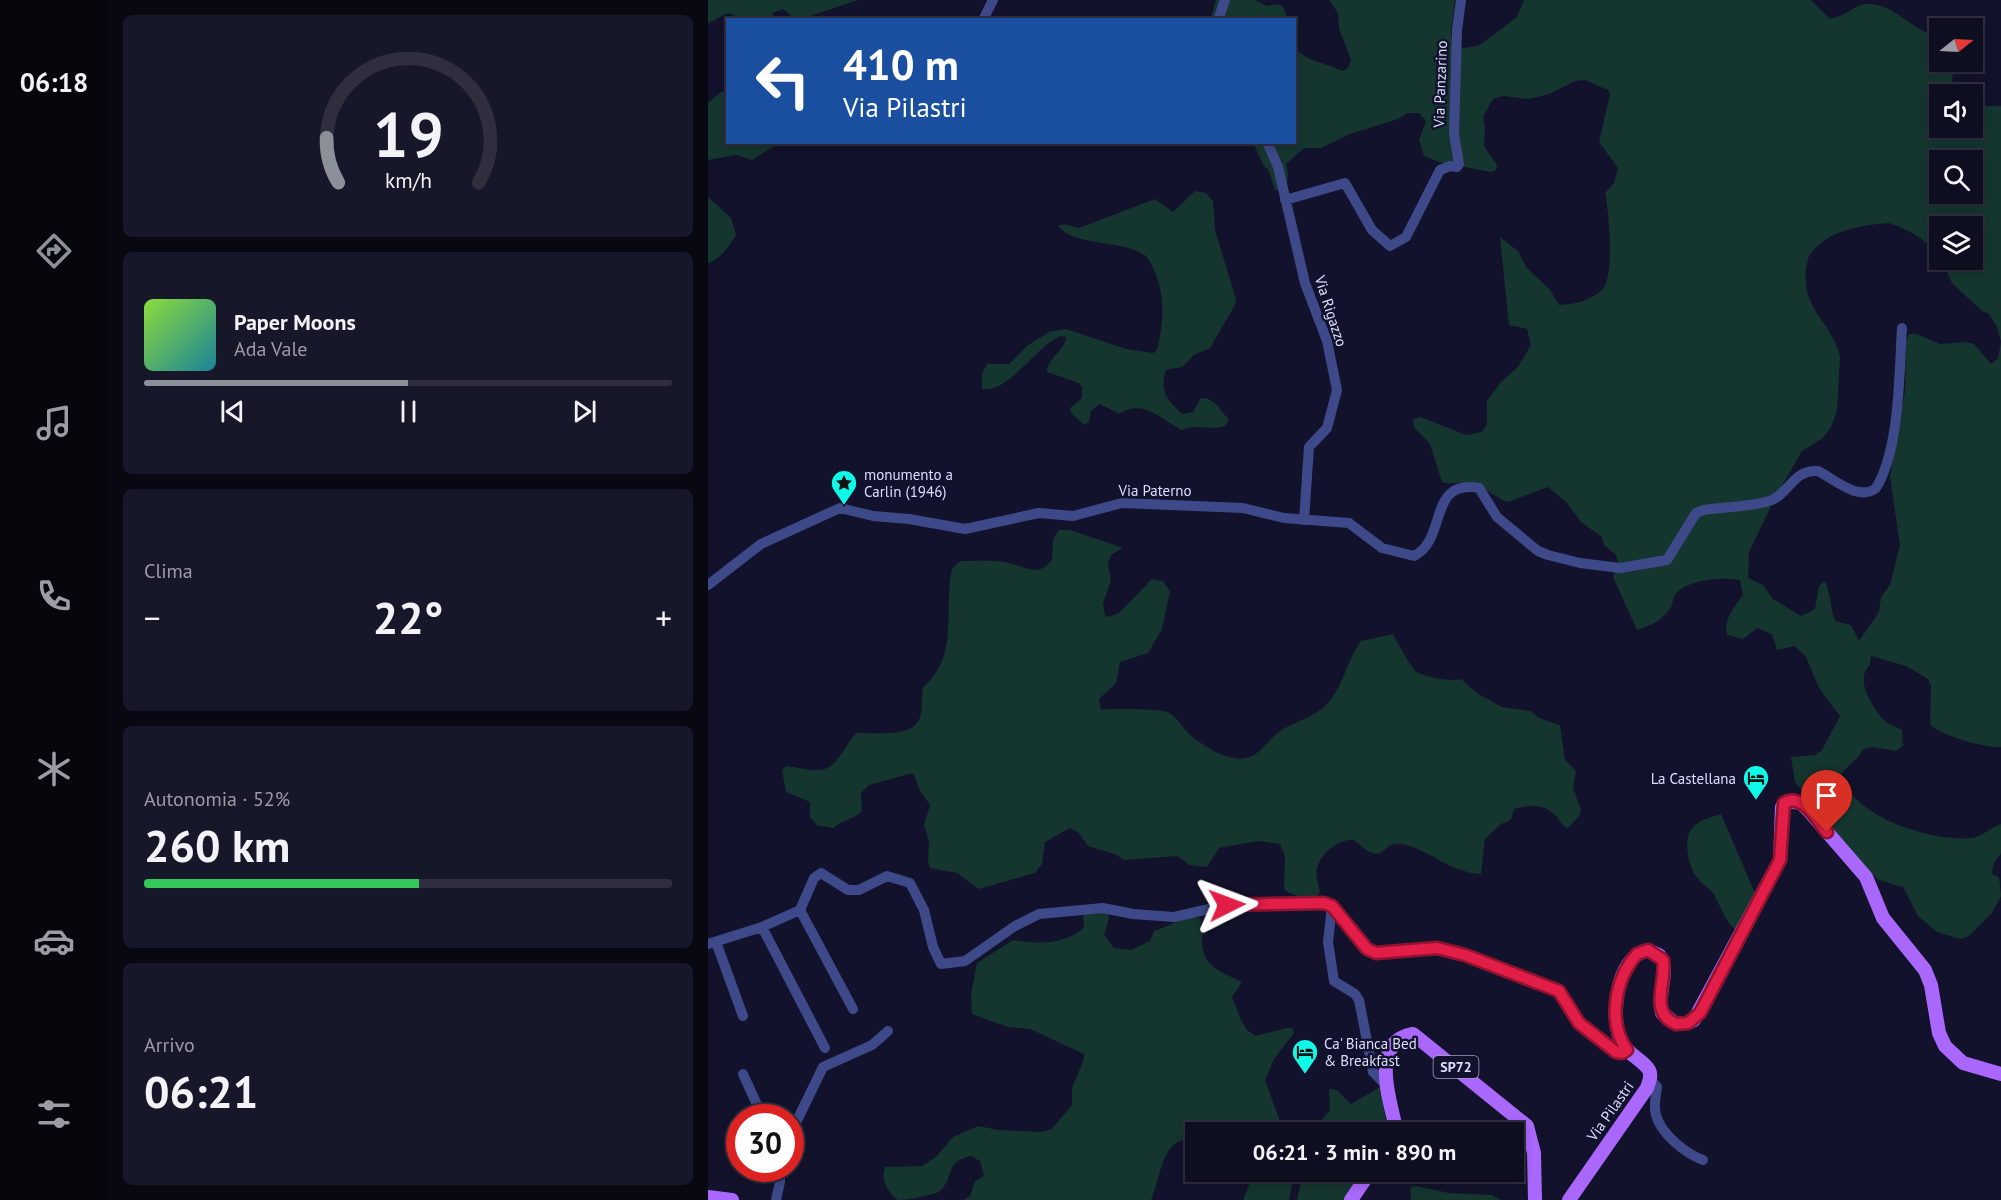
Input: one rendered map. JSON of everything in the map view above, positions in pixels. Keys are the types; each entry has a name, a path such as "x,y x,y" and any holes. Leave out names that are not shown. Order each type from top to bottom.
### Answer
{"main road":[{"name":"Via Pilastri","path":"1569,1200 1647,1088 1650,1079 1648,1070 1627,1050 1620,1035 1615,1002 1620,984 1633,958 1648,950 1659,955 1664,966 1660,998 1662,1013 1676,1024 1694,1020 1780,860 1782,807 1793,800 1801,802 1866,877 1883,918 1925,970 1931,985 1939,1033 1945,1046 1963,1063 2001,1074"},
{"name":"SP72","path":"1394,1122 1384,1063 1387,1056 1405,1036 1418,1035 1527,1126 1534,1152 1535,1200"},
{"path":"1351,1200 1363,1182"},
{"path":"708,1197 732,1200"}],"street":[{"path":"984,18 993,0"},
{"path":"1219,18 1226,0"},
{"name":"Via Panzarino","path":"1285,200 1344,183 1379,239 1390,246 1406,237 1440,170 1450,166 1457,167 1459,164 1454,134 1457,30 1461,0"},
{"name":"Via Rigazzo","path":"1269,144 1278,167 1305,283 1327,341 1337,390 1327,428 1309,447 1304,519"},
{"name":"Via Paterno","path":"708,585 761,544 840,508 873,516 909,519 965,529 1039,513 1073,516 1122,503 1243,508 1284,518 1349,524 1382,548 1414,556 1433,538 1440,505 1448,495 1471,486 1479,488 1497,517 1538,551 1548,555 1580,563 1620,568 1667,560 1696,513 1768,501 1778,496 1794,479 1811,470 1818,471 1859,492 1867,493 1876,488 1891,451 1900,392 1902,328"},
{"path":"743,1016 712,943 762,927 800,910 814,878 821,873 848,890 859,890 887,876 910,883 924,910 933,947 941,964 965,961 1015,926 1039,914 1103,908 1132,914 1174,917 1227,905 1324,903 1332,906 1367,949 1376,953 1437,948 1465,955 1559,991 1579,1023 1616,1052 1627,1050"},
{"path":"1332,906 1328,942 1334,981 1355,994 1359,1000 1373,1072 1386,1085"},
{"path":"800,910 853,1009"},
{"path":"762,927 825,1048"},
{"path":"804,1106 823,1067 872,1045 888,1030"},
{"path":"742,1074 756,1104"},
{"path":"1650,1079 1657,1087 1654,1107 1657,1119 1674,1140 1693,1156 1703,1160"},
{"path":"776,1200 780,1182"}],"green space":[{"path":"708,0 858,0 804,18 794,18 783,9 773,13 772,18 741,18 728,13 708,23"},
{"path":"1216,0 1255,0 1267,6 1278,4 1283,7 1288,18 1211,18"},
{"path":"1329,0 1455,0 1451,33 1453,50 1480,45 1517,17 1524,0 1811,0 1830,19 1860,5 1869,4 1891,10 1929,34 1929,72 1953,72 1953,84 1929,84 1929,138 1983,138 1983,106 2001,106 2001,342 2001,747 1984,746 1964,740 1930,725 1931,686 1928,679 1906,666 1871,656 1870,665 1864,677 1866,691 1883,719 1902,730 1903,746 1896,751 1872,747 1863,749 1841,774 1848,789 1860,803 1895,824 1916,831 1936,836 1972,838 2001,824 2001,853 1993,865 1992,874 1999,877 2001,896 1992,913 1969,936 1961,939 1937,932 1918,916 1903,887 1879,880 1854,857 1795,782 1791,757 1815,755 1822,750 1840,716 1819,688 1806,657 1795,646 1777,650 1772,634 1757,628 1743,639 1727,635 1728,619 1743,595 1740,580 1715,579 1689,585 1676,594 1668,612 1660,619 1637,630 1613,577 1618,563 1616,555 1604,545 1602,537 1581,522 1567,503 1548,487 1508,502 1471,483 1442,482 1430,444 1414,427 1413,419 1421,417 1466,435 1482,432 1487,424 1487,401 1501,382 1518,367 1531,345 1527,329 1509,325 1500,237 1518,251 1526,267 1550,290 1559,305 1582,301 1602,290 1609,272 1610,258 1605,193 1614,183 1618,168 1599,142 1610,94 1608,90 1585,80 1575,81 1549,94 1529,99 1503,96 1493,99 1483,117 1484,146 1497,165 1496,170 1491,172 1439,162 1424,156 1419,140 1426,121 1419,113 1408,113 1398,119 1350,134 1321,148 1304,148 1286,164 1288,179 1284,188 1281,191 1275,190 1268,169 1264,166 1253,144 1296,144 1296,48 1303,55 1342,71 1348,68 1351,59 1339,29 1338,13","holes":["1929,216 1983,216 1983,270 1946,270 1952,283 1982,311 1989,314 1997,327 2001,342 1998,358 1991,364 1974,344 1966,342 1940,344 1917,334 1909,334 1906,341 1905,391 1890,477 1900,545 1890,585 1881,597 1879,612 1859,641 1851,625 1835,621 1825,581 1819,586 1815,609 1801,616 1773,599 1763,585 1748,578 1749,552 1776,496 1802,451 1823,438 1831,427 1837,411 1840,356 1806,287 1809,256 1816,247 1844,231 1888,223 1917,236 1929,245"]},
{"path":"721,92 726,92 726,144 777,144 752,160 736,155 708,160 708,103"},
{"path":"1195,191 1206,193 1213,201 1215,230 1236,299 1235,305 1210,348 1194,355 1182,367 1166,370 1163,384 1168,399 1182,414 1193,412 1200,399 1206,398 1215,403 1229,420 1225,426 1194,427 1182,430 1144,409 1136,408 1119,414 1100,404 1091,411 1089,422 1084,425 1072,414 1070,408 1082,398 1082,387 1079,383 1047,372 1050,362 1065,342 1066,337 1061,336 1051,341 1002,384 982,389 982,374 987,364 1009,364 1027,346 1049,332 1066,329 1126,349 1153,353 1157,350 1162,314 1161,291 1147,257 1138,251 1075,237 1065,233 1058,226 1064,224 1079,228 1155,199 1173,212"},
{"path":"708,197 731,218 736,235 721,255 708,263"},
{"path":"1059,530 1070,530 1123,548 1111,555 1108,563 1111,581 1103,603 1105,615 1109,617 1119,613 1152,579 1163,581 1170,591 1162,629 1148,653 1120,662 1116,683 1099,699 1101,710 1134,709 1168,712 1190,735 1211,749 1228,757 1252,756 1279,732 1315,714 1326,705 1337,690 1361,641 1393,634 1415,671 1437,678 1461,679 1478,694 1502,707 1530,711 1539,718 1560,725 1565,760 1576,771 1573,788 1581,809 1580,815 1568,828 1546,808 1530,806 1514,809 1511,820 1501,824 1485,839 1481,874 1460,870 1402,844 1390,846 1378,854 1365,849 1354,840 1343,841 1322,857 1316,871 1320,892 1317,896 1308,897 1295,895 1284,889 1285,856 1280,844 1258,841 1219,848 1207,867 1190,865 1177,856 1124,860 1115,854 1088,846 1079,833 1070,828 1045,842 1042,864 1035,873 979,889 957,873 930,868 929,841 924,825 930,805 920,791 913,773 869,785 861,793 862,811 856,816 833,828 817,825 810,817 810,802 786,792 782,770 786,766 812,770 827,768 837,760 857,733 900,732 914,726 920,717 923,687 935,675 946,647 952,569 960,561 982,561 1004,562 1035,570 1041,569 1052,560 1053,539"},
{"path":"1721,814 1757,898 1738,932 1726,919 1713,893 1695,874 1688,855 1688,838 1694,827 1705,819"},
{"path":"1086,912 1108,913 1109,918 1104,935 1114,948 1131,950 1150,941 1154,931 1187,918 1200,918 1203,951 1206,958 1221,972 1242,982 1232,997 1247,1030 1256,1036 1287,1028 1292,1028 1294,1033 1274,1059 1265,1080 1280,1122 1185,1122 1185,1140 1176,1143 1169,1150 1151,1200 964,1200 970,1196 975,1181 984,1176 980,1161 971,1156 953,1166 947,1181 939,1192 918,1198 897,1200 886,1185 885,1167 922,1166 936,1157 953,1137 978,1126 999,1130 1041,1132 1052,1129 1072,1105 1072,1088 1084,1054 1030,1029 1008,1027 972,1014 971,994 977,963 1013,940 1050,942 1069,937 1084,927 1083,917"},
{"path":"1380,1087 1386,1122 1320,1122 1330,1110 1329,1089 1337,1090 1351,1104"},
{"path":"1250,1182 1292,1182 1289,1200 1243,1200"},
{"path":"1301,1182 1355,1182 1344,1200 1297,1200"},
{"path":"1416,1186 1449,1193 1492,1195 1501,1200 1411,1200 1410,1187"}],"place":[{"name":"monumento a Carlin (1946)","path":"844,506"},
{"name":"La Castellana","path":"1756,801"},
{"name":"Ca' Bianca Bed & Breakfast","path":"1305,1075"}],"route":[{"path":"1227,905 1324,903 1332,906 1367,949 1376,953 1437,948 1465,955 1559,991 1565,997 1579,1023 1616,1052 1622,1053 1627,1050 1622,1043 1615,1002 1620,984 1633,958 1642,951 1648,950 1659,955 1664,966 1660,990 1662,1013 1676,1024 1682,1025 1694,1020 1700,1013 1780,860 1784,803 1793,800 1801,802 1827,832"}]}
